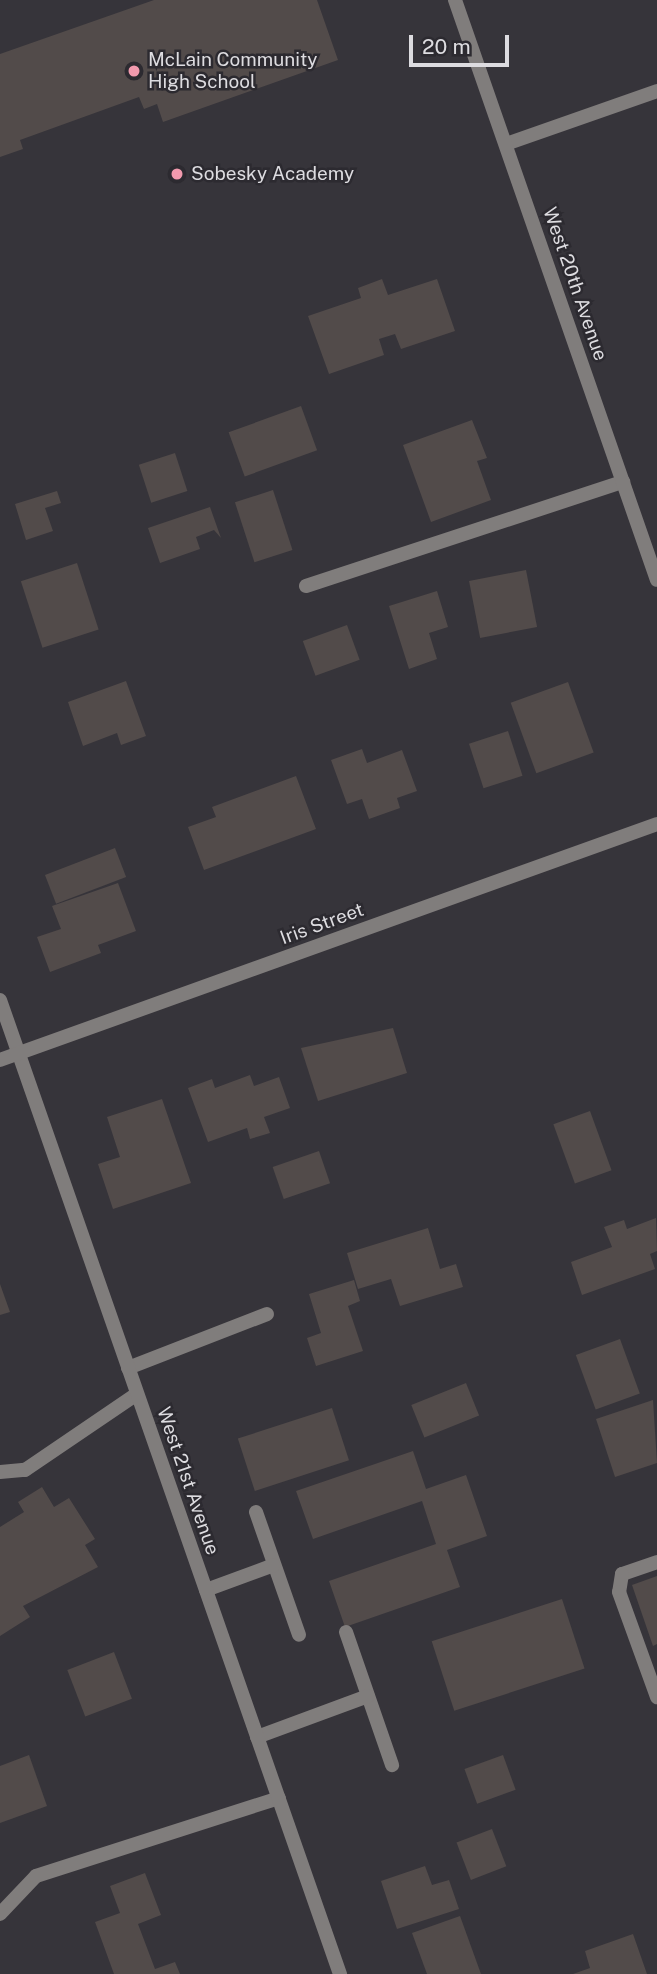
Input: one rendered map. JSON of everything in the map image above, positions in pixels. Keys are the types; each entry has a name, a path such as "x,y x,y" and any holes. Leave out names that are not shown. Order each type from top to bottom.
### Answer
{"street":[{"name":"West 20th Avenue","path":"455,0 657,580"},
{"path":"506,144 657,91"},
{"path":"306,586 623,482"},
{"name":"Iris Street","path":"0,1060 657,824"},
{"name":"West 21st Avenue","path":"0,1000 340,1974"},
{"path":"128,1368 267,1314"},
{"path":"0,1472 25,1470 137,1394"},
{"path":"256,1512 299,1636"},
{"path":"657,1562 622,1574 619,1592 657,1696"},
{"path":"206,1590 274,1564"},
{"path":"346,1632 392,1765"},
{"path":"257,1737 368,1696"},
{"path":"0,1914 36,1876 279,1797"}],"building":[{"path":"154,0 317,0 338,60 163,122 157,104 144,109 139,97 20,140 23,149 0,157 0,54"},
{"path":"382,279 388,295 437,279 455,331 401,349 395,334 379,339 384,355 329,374 308,316 361,298 358,288"},
{"path":"301,406 317,450 245,477 229,432"},
{"path":"472,420 487,458 477,461 491,500 431,522 403,445"},
{"path":"175,453 187,491 151,503 139,465"},
{"path":"273,490 292,550 254,562 235,502"},
{"path":"57,491 61,503 45,508 53,531 26,540 15,504"},
{"path":"210,507 221,538 214,530 196,537 200,549 160,563 148,528"},
{"path":"77,563 99,630 43,648 21,581"},
{"path":"526,570 537,627 480,638 469,581"},
{"path":"437,591 448,627 429,633 437,659 409,669 389,606"},
{"path":"347,625 360,660 315,676 303,641"},
{"path":"126,681 146,736 121,745 117,733 83,746 68,702"},
{"path":"568,682 594,752 536,773 511,703"},
{"path":"508,731 523,776 484,788 469,744"},
{"path":"362,749 367,763 402,750 417,791 397,798 400,808 369,819 362,799 347,804 331,760"},
{"path":"296,776 316,829 204,870 188,827 216,817 212,807"},
{"path":"115,848 126,877 56,904 45,875"},
{"path":"118,883 136,931 98,945 101,953 50,972 37,937 61,929 52,906"},
{"path":"393,1028 407,1073 318,1101 301,1048"},
{"path":"250,1075 254,1086 279,1077 290,1108 264,1117 270,1133 250,1139 247,1128 208,1142 188,1088 212,1079 215,1088"},
{"path":"162,1099 191,1183 113,1209 98,1164 120,1157 107,1117"},
{"path":"590,1111 612,1170 575,1184 553,1124"},
{"path":"319,1151 330,1183 284,1199 273,1167"},
{"path":"656,1218 657,1251 650,1254 655,1269 582,1295 571,1262 612,1247 604,1227 624,1220 627,1229"},
{"path":"428,1228 440,1269 456,1264 463,1287 400,1306 391,1279 358,1289 347,1253"},
{"path":"354,1280 360,1301 348,1306 363,1351 316,1366 307,1338 321,1333 309,1294"},
{"path":"0,1284 10,1312 0,1315"},
{"path":"620,1339 640,1394 596,1410 576,1355"},
{"path":"466,1383 479,1415 424,1438 411,1405"},
{"path":"653,1400 657,1463 615,1477 596,1419"},
{"path":"332,1408 349,1460 255,1491 238,1439"},
{"path":"413,1451 426,1489 466,1475 487,1536 447,1550 460,1587 345,1627 329,1581 436,1544 422,1501 313,1539 296,1491"},
{"path":"42,1487 54,1507 69,1498 95,1539 85,1545 98,1567 23,1606 30,1617 0,1636 0,1527 24,1512 18,1502"},
{"path":"657,1576 657,1644 653,1646 632,1585"},
{"path":"562,1599 585,1668 454,1711 432,1641"},
{"path":"114,1652 132,1699 85,1717 67,1670"},
{"path":"29,1755 47,1806 0,1823 0,1766"},
{"path":"503,1755 516,1790 477,1804 464,1769"},
{"path":"492,1829 506,1866 471,1880 457,1843"},
{"path":"425,1866 432,1885 449,1880 459,1909 397,1929 381,1881"},
{"path":"145,1873 161,1915 138,1924 155,1969 175,1962 180,1974 114,1974 95,1922 120,1913 110,1886"},
{"path":"460,1916 481,1974 427,1974 412,1933"},
{"path":"633,1934 647,1974 573,1974 590,1968 585,1951"}],"place":[{"name":"McLain Community High School","path":"134,71"},
{"name":"Sobesky Academy","path":"177,174"}]}
